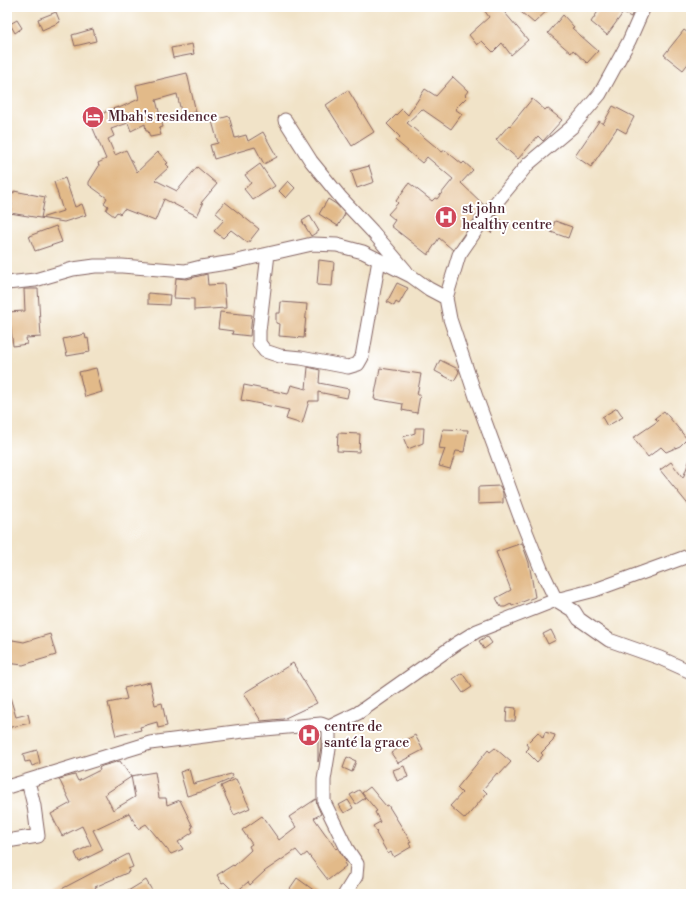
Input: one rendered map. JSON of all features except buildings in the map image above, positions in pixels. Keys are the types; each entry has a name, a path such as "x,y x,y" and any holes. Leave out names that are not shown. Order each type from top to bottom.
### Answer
{"street":[{"path":"644,7 629,41 600,94 572,127 528,164 489,211 459,255 446,298 450,319 476,396 522,521 541,569 556,600 574,611 578,619 609,640 660,658 691,672"},
{"path":"285,120 311,161 411,276 429,290 446,298"},
{"path":"7,283 35,280 73,269 94,266 122,266 185,272 201,267 234,262 312,244 337,245 363,252 411,276"},
{"path":"268,254 259,331 259,343 265,351 280,356 301,358 348,367 358,364 362,357 379,260"},
{"path":"7,787 150,743 243,731 321,724 329,727 358,713 456,644 477,631 556,600 602,587 691,555"},
{"path":"329,727 329,749 324,780 324,802 347,849 357,864 356,876 345,894"},
{"path":"7,841 38,836 34,806 28,781"}],"place":[{"name":"Mbah's residence","path":"93,117"},
{"name":"st john healthy centre","path":"446,217"},
{"name":"centre de santé la grace","path":"309,735"}]}
